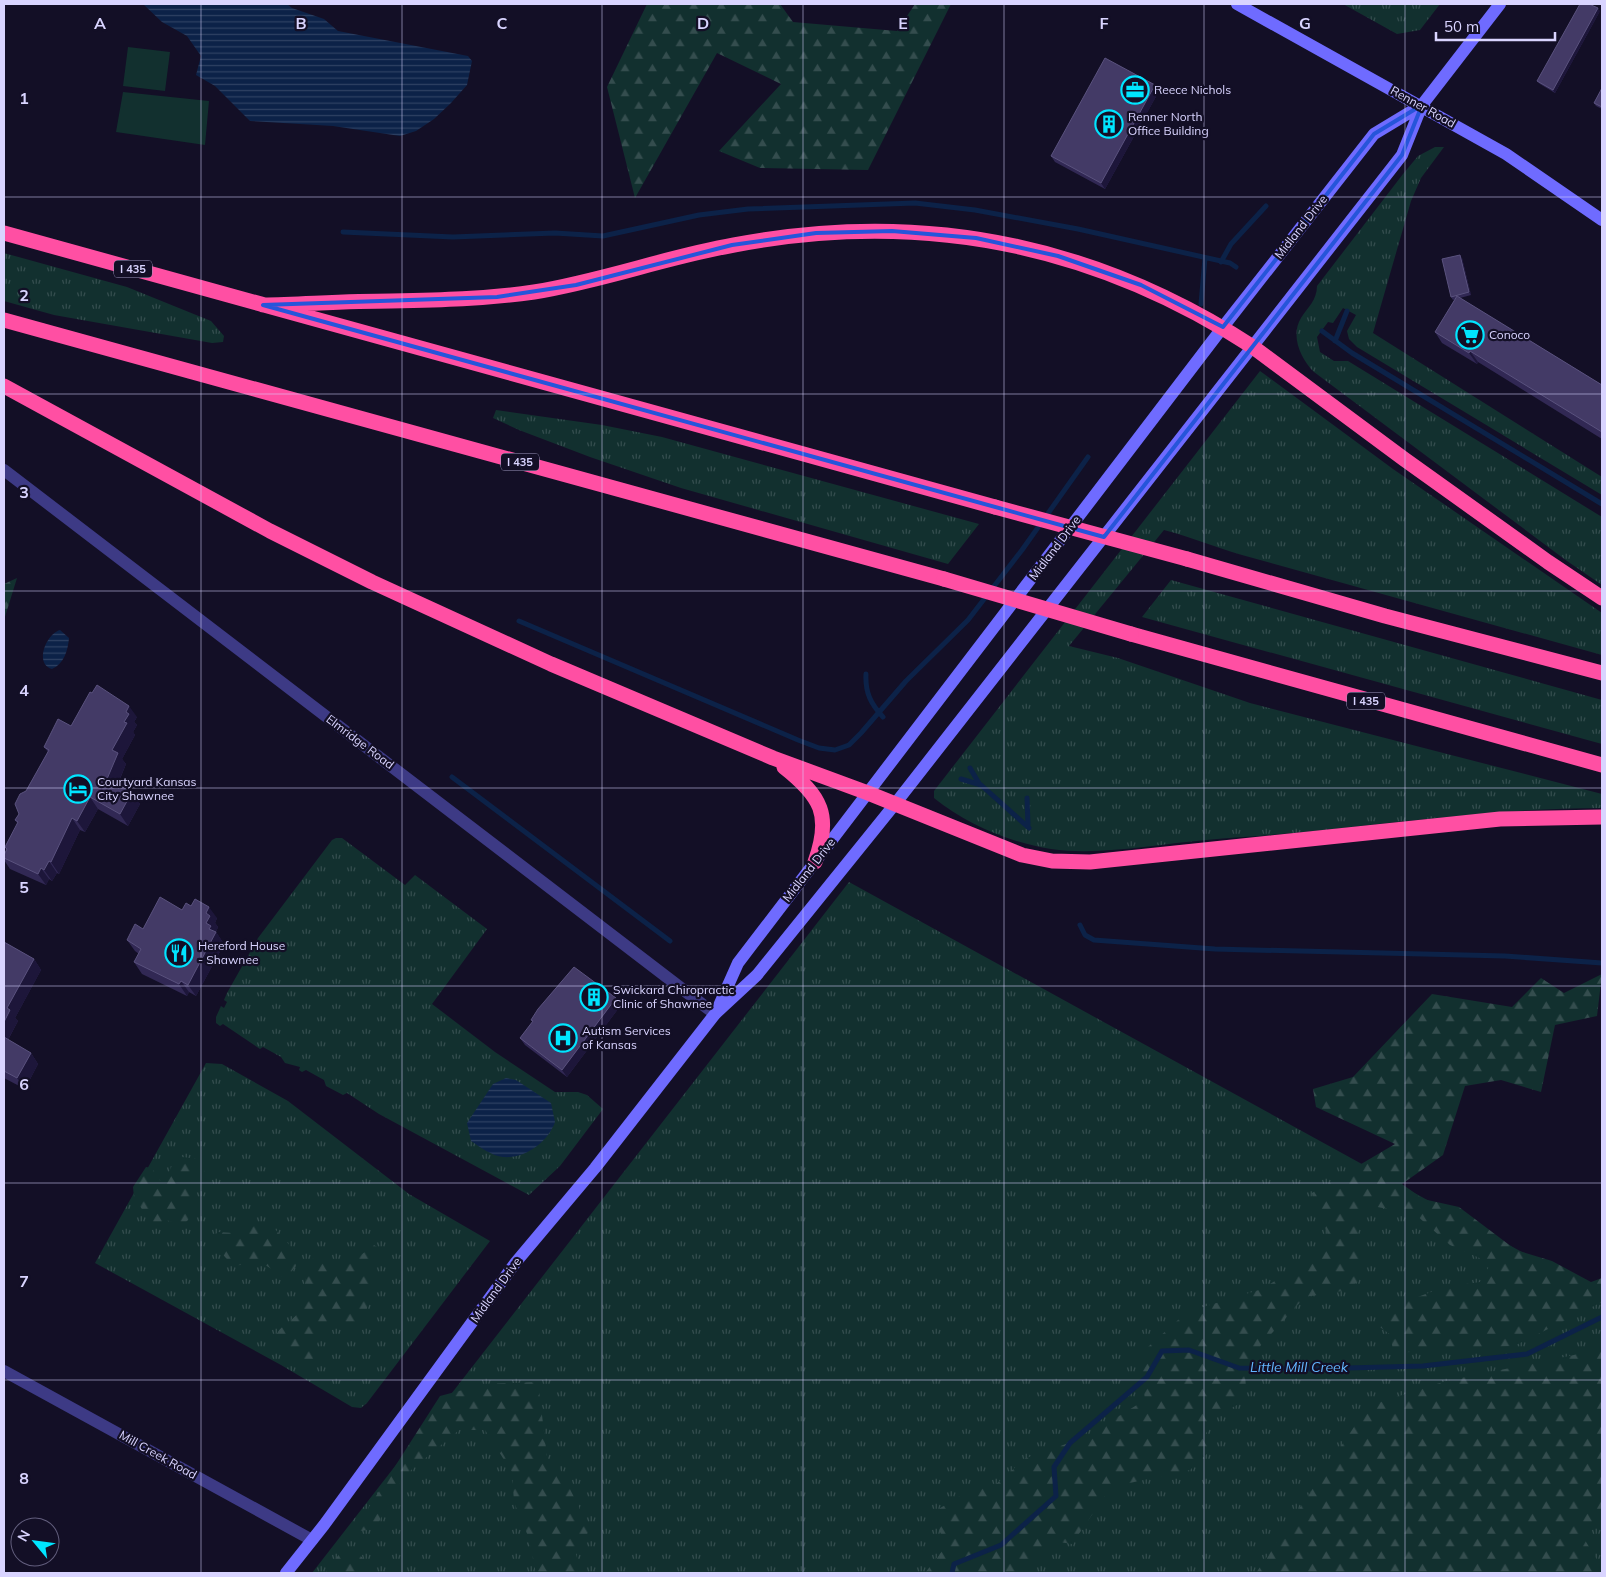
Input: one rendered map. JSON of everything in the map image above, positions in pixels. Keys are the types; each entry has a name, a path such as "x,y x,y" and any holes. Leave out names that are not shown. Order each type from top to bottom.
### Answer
{"highway":[{"path":"263,305 496,297 576,285 732,245 816,233 892,230 976,238 1058,256 1141,285 1186,306 1223,327 1540,556 1602,598"},
{"name":"I 435","path":"4,233 995,506 1385,616 1602,673"},
{"name":"I 435","path":"4,320 944,579 1474,731 1602,765"},
{"path":"4,386 198,494 372,582 551,664 773,758 868,793 1022,855 1052,861 1090,862 1500,819 1602,817"},
{"path":"773,758 805,784 818,800 824,825 815,862"}],"main road":[{"name":"Renner Road","path":"1237,4 1506,154 1602,220"},
{"name":"Midland Drive","path":"286,1573 516,1262 595,1168 715,1014 757,974 895,804 1402,156 1422,106 1500,4"},
{"name":"Midland Drive","path":"715,1014 738,963 1223,327 1374,134 1422,106"}],"street":[{"name":"Elmridge Road","path":"4,470 715,1014"},
{"name":"Mill Creek Road","path":"4,1371 312,1540"}],"highlighted area":[{"path":"1422,105 1402,155 1104,537 263,305 497,297 576,285 732,245 816,233 892,231 976,238 1058,256 1141,285 1223,327 1374,134"}],"green space":[{"path":"647,4 780,4 793,22 897,31 915,4 951,4 868,170 760,168 719,151 781,84 717,53 635,198 607,87"},
{"path":"1343,4 1440,4 1420,30 1397,34"},
{"path":"128,47 170,52 165,91 123,86"},
{"path":"123,92 209,101 205,145 116,132"},
{"path":"1435,147 1444,147 1421,178 1411,201 1373,333 1602,477 1602,495 1357,347 1349,339 1347,331 1356,315 1343,308 1333,323 1328,322 1317,337 1320,352 1334,361 1348,361 1602,517 1602,585 1567,561 1314,372 1305,361 1298,347 1298,325 1314,299 1317,286 1418,156"},
{"path":"4,253 127,287 211,321 224,336 223,342 212,343 54,315 4,301"},
{"path":"1260,371 1393,469 1602,613 1602,655 1242,555 1164,530 1069,646 1118,658 1250,703 1602,794 1602,808 1486,813 1128,849 1070,851 1036,846 989,831 960,816 934,798 934,791"},
{"path":"496,410 602,425 662,437 979,524 948,564 681,488 590,457 493,418"},
{"path":"17,578 4,620 4,584"},
{"path":"1171,580 1602,700 1602,744 1142,617"},
{"path":"342,838 405,885 415,875 487,929 432,1004 495,1052 555,1092 578,1092 587,1095 603,1109 560,1166 529,1195 379,1114 347,1093 343,1095 326,1086 324,1080 306,1070 302,1072 299,1070 300,1067 285,1063 281,1057 263,1047 260,1049 223,1024 220,1026 216,1023 216,1017 221,1006 224,1008 227,1002 224,1000 227,993 258,938 332,840"},
{"path":"849,882 1602,1296 1602,1573 312,1573"},
{"path":"1602,974 1597,1016 1555,1025 1541,1092 1501,1080 1465,1086 1443,1155 1402,1184 1423,1199 1459,1207 1516,1250 1552,1261 1591,1282 1602,1278 1602,1302 1514,1346 1393,1353 1391,1335 1377,1325 1390,1307 1445,1287 1480,1282 1491,1263 1450,1245 1415,1214 1372,1206 1355,1217 1364,1262 1358,1282 1342,1291 1305,1297 1261,1345 1245,1373 1246,1389 1237,1405 1216,1416 1205,1435 1211,1450 1190,1470 1111,1487 1072,1544 1053,1541 1023,1573 925,1573 946,1546 932,1513 970,1490 995,1485 1026,1458 1083,1438 1145,1400 1139,1355 1187,1312 1262,1289 1317,1255 1328,1243 1327,1230 1316,1219 1312,1193 1395,1144 1316,1107 1313,1089 1353,1077 1432,994 1512,1007 1541,978 1564,993"},
{"path":"206,1063 222,1064 288,1101 409,1194 490,1241 367,1403 361,1408 352,1407 281,1365 95,1263"},
{"path":"181,1157 199,1160 207,1167 202,1176 193,1176 191,1182 190,1216 181,1225 166,1220 157,1225 149,1220 134,1198 133,1187 146,1167 152,1168 159,1180 165,1181 174,1161"},
{"path":"254,1222 272,1226 295,1251 297,1258 296,1266 288,1276 283,1277 261,1262 233,1266 218,1249 215,1235 218,1232 234,1233 239,1227"},
{"path":"374,1245 380,1249 380,1254 372,1266 373,1283 367,1308 354,1322 329,1325 321,1330 313,1359 303,1361 281,1346 277,1339 277,1334 301,1308 307,1271 312,1259 353,1261"},
{"path":"1602,1343 1602,1510 1583,1537 1602,1568 1602,1573 1256,1573 1368,1406 1446,1381 1574,1355"},
{"path":"538,1382 548,1465 559,1467 590,1529 576,1554 581,1573 536,1573 528,1536 514,1502 512,1472 485,1430 459,1430 404,1476 375,1529 353,1532 440,1396 485,1384"},
{"path":"343,1549 362,1557 370,1572 325,1573"}],"water":[{"path":"143,4 287,4 292,8 324,19 338,31 468,56 472,61 467,85 434,119 416,131 400,136 333,126 250,121 215,86 196,75 201,56 187,36 162,22"},
{"path":"60,630 69,638 68,647 60,664 52,669 44,661 44,649 50,637"},
{"path":"506,1078 516,1080 551,1103 555,1122 547,1136 535,1148 511,1157 495,1155 471,1141 467,1123 493,1084"}],"building":[{"path":"1580,4 1589,4 1598,8 1553,90 1537,81"},
{"name":"Renner North Office Building","path":"1105,58 1155,85 1101,183 1051,156"},
{"path":"1602,88 1602,107 1594,103"},
{"name":"Conoco","path":"1460,255 1469,292 1451,297 1442,259"},
{"path":"1457,296 1602,385 1602,432 1470,351 1469,353 1435,332"},
{"name":"Courtyard Kansas City Shawnee","path":"97,685 129,706 126,712 129,714 124,722 127,723 112,750 118,753 107,779 132,792 120,814 90,797 77,821 72,818 51,862 49,861 44,870 41,868 38,874 4,858 7,849 5,847 18,822 15,820 19,814 15,804 20,794 26,791 49,750 44,747 58,719 71,726 90,692 92,693"},
{"name":"Hereford House - Shawnee","path":"160,897 182,910 186,903 191,906 195,899 209,907 206,913 210,916 206,923 211,926 209,929 216,932 188,985 181,981 179,984 134,962 141,949 127,940 135,924 143,929"},
{"path":"4,942 34,959 7,1008 10,1010 4,1022"},
{"path":"574,967 616,998 562,1070 520,1038 533,1021 531,1020 538,1009"},
{"path":"4,1037 31,1053 17,1078 4,1071"}],"waterway":[{"path":"343,232 453,237 555,233 603,236 699,215 748,209 915,203 975,210 1078,229 1230,263 1236,267"},
{"path":"1221,262 1231,244 1266,206"},
{"path":"1201,304 1205,258"},
{"path":"1335,341 1347,311"},
{"path":"1322,331 1352,353 1602,504"},
{"path":"519,621 798,740 819,748 835,750 849,745 906,681 968,620 1022,550 1088,457"},
{"path":"866,674 870,698 883,717"},
{"path":"970,768 980,785"},
{"path":"452,777 670,941"},
{"path":"961,779 981,785 1029,828"},
{"path":"1027,798 1028,825"},
{"path":"1080,925 1085,935 1094,940 1215,949 1505,956 1602,963"},
{"name":"Little Mill Creek","path":"952,1573 954,1564 1001,1545 1056,1496 1054,1467 1070,1443 1147,1377 1162,1351 1189,1350 1239,1368 1309,1369 1423,1366 1527,1354 1602,1317"}],"place":[{"name":"Reece Nichols","path":"1135,90"},
{"name":"Renner North Office Building","path":"1109,124"},
{"name":"Conoco","path":"1470,335"},
{"name":"Courtyard Kansas City Shawnee","path":"78,789"},
{"name":"Hereford House - Shawnee","path":"179,953"},
{"name":"Swickard Chiropractic Clinic of Shawnee","path":"594,997"},
{"name":"Autism Services of Kansas","path":"563,1038"}]}
